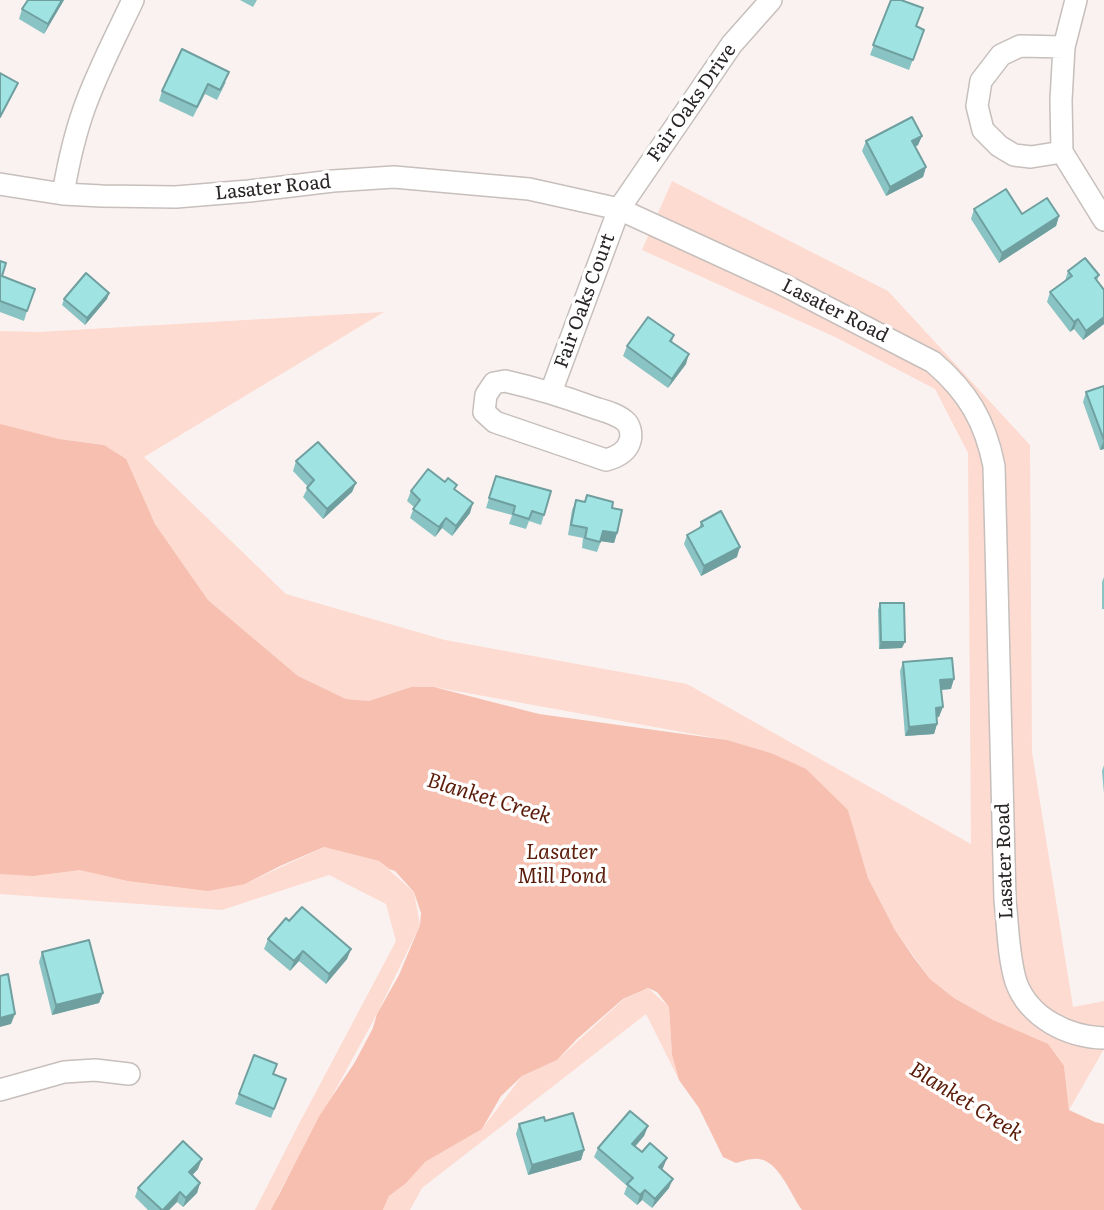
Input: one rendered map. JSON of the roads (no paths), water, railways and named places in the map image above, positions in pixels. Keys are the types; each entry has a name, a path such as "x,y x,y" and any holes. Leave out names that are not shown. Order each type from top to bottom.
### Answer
{"street":[{"path":"63,194 83,111 133,0"},
{"name":"Fair Oaks Drive","path":"618,209 732,44 771,0"},
{"path":"1076,0 1064,47 1062,152 1104,220"},
{"path":"1062,152 1031,157 1014,155 999,146 983,130 977,106 981,81 1001,55 1020,46 1064,47"},
{"name":"Lasater Road","path":"0,184 63,194 176,197 394,177 529,189 618,209 780,283 933,362 950,377 982,422 990,445 995,475 1004,900 1017,982 1023,995 1055,1026 1068,1032 1104,1038"},
{"name":"Fair Oaks Court","path":"551,392 618,209"},
{"path":"505,381 551,392 614,414 627,422 631,431 630,442 624,452 606,460 495,422 484,412 486,395 494,383 505,381"},
{"path":"0,1090 64,1072 94,1070 129,1074"}],"water":[{"name":"Lasater Mill Pond","path":"0,424 59,439 104,445 126,459 155,524 208,600 298,676 346,699 369,701 411,687 434,687 539,714 727,740 771,753 806,769 848,810 868,878 895,930 930,979 954,998 993,1020 1048,1044 1064,1066 1069,1110 1104,1124 1104,1210 802,1210 782,1177 769,1163 762,1159 753,1159 736,1163 723,1157 699,1108 679,1080 672,1055 669,1007 657,992 648,988 623,999 557,1060 522,1076 501,1096 482,1129 425,1162 406,1183 389,1196 383,1210 271,1210 320,1115 355,1062 399,975 420,925 421,913 414,892 395,871 379,861 324,847 245,884 208,891 128,881 80,870 33,876 0,874"}],"water label":[{"name":"Blanket Creek","path":"489,799"},
{"name":"Blanket Creek","path":"966,1102"}]}
